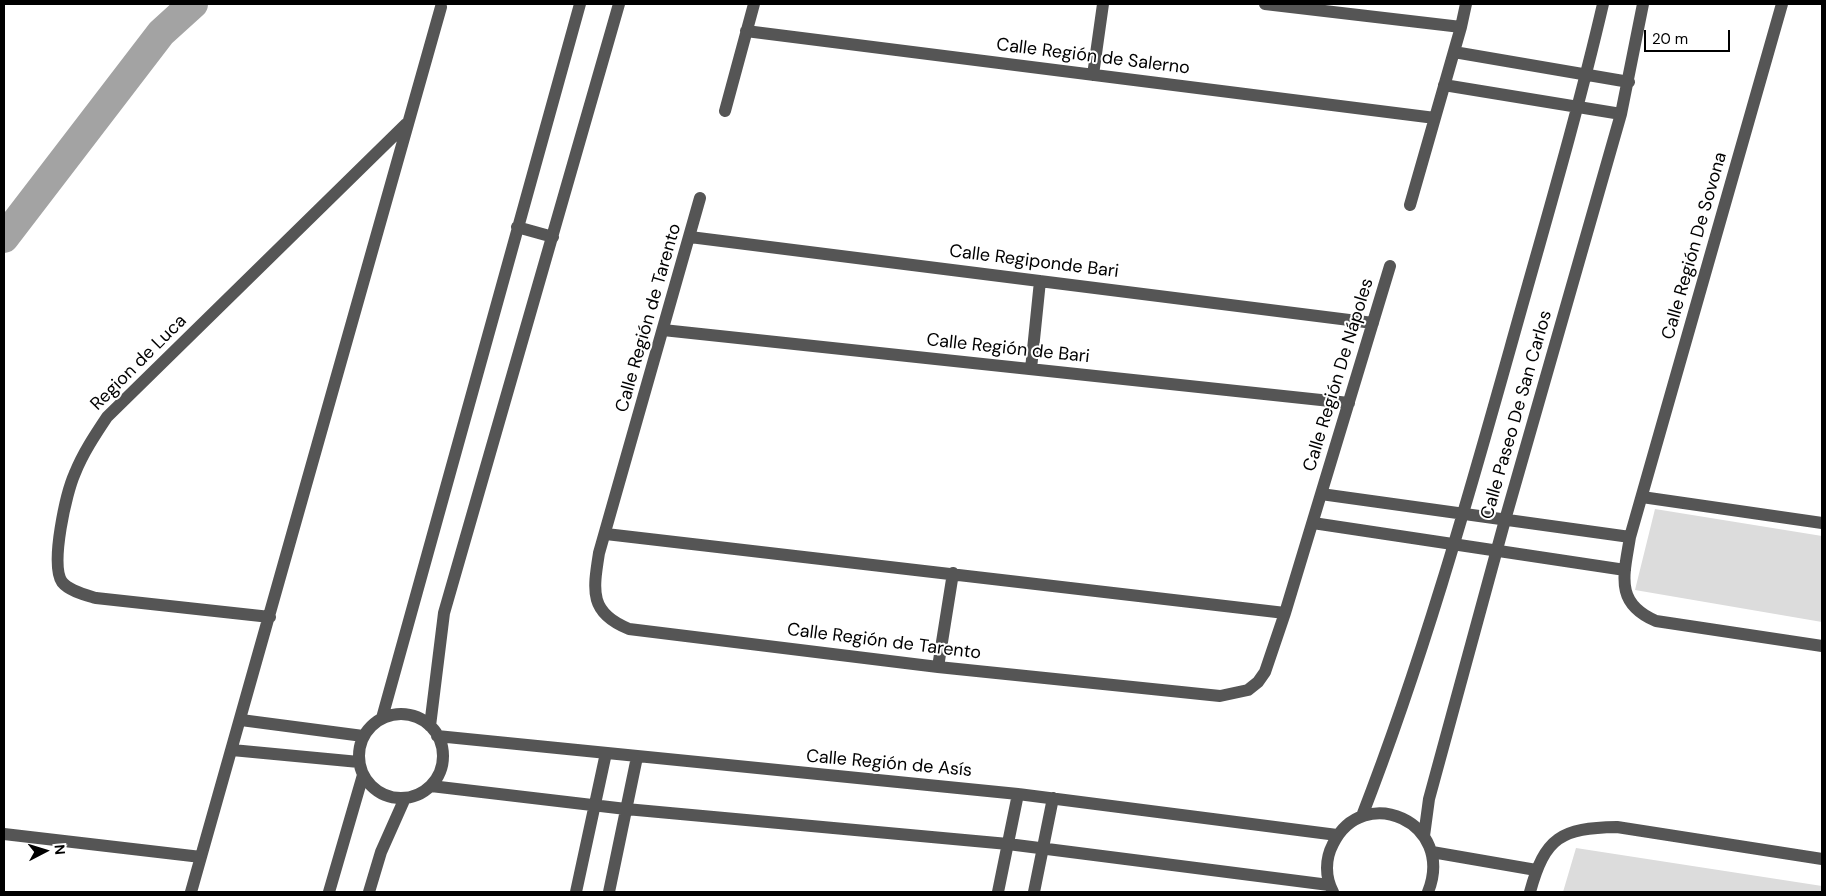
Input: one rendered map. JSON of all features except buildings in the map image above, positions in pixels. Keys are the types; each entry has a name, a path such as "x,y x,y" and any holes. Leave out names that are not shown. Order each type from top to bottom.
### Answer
{"street":[{"path":"382,718 580,4"},
{"path":"434,731 444,613 619,4"},
{"path":"724,111 754,4"},
{"path":"1093,75 1103,4"},
{"path":"1265,4 1461,27"},
{"path":"1410,205 1466,4"},
{"name":"Calle Paseo De San Carlos","path":"1362,816 1380,768 1464,514 1578,107 1604,4"},
{"name":"Calle Paseo De San Carlos","path":"1424,836 1429,799 1506,520 1622,114 1643,4"},
{"name":"Calle Región De Sovona","path":"1782,4 1630,538 1625,570 1625,586 1630,604 1640,614 1656,621 1822,646"},
{"name":"Region de Luca","path":"191,892 441,8"},
{"name":"Calle Región de Salerno","path":"746,31 1435,118"},
{"path":"1454,52 1629,82"},
{"path":"1444,85 1622,114"},
{"name":"Region de Luca","path":"270,618 96,598 78,592 62,582 57,561 58,541 74,475 87,446 107,417 408,122"},
{"name":"Calle Región de Tarento","path":"700,198 606,534 599,553 596,595 602,614 612,622 629,629 938,666 1220,696 1248,690 1258,682 1265,672 1285,613"},
{"path":"517,227 553,237"},
{"name":"Calle Regiponde Bari","path":"690,237 1373,322"},
{"name":"Calle Región De Nápoles","path":"1313,523 1390,266"},
{"path":"1030,369 1040,281"},
{"name":"Calle Región de Bari","path":"663,330 1349,403"},
{"name":"Calle Región De Nápoles","path":"1322,494 1630,538"},
{"path":"1642,497 1822,523"},
{"path":"606,534 1285,613 1313,523 1625,570"},
{"path":"938,666 953,573"},
{"path":"394,714 420,718 434,731 443,753 440,771 431,786 419,794 405,798 388,797 373,788 363,775 359,762 359,749 363,736 371,726 382,718 394,714"},
{"path":"241,720 363,736"},
{"name":"Calle Región de Asís","path":"434,731 637,757 1053,798 1337,835"},
{"path":"232,750 359,762"},
{"path":"576,892 606,753"},
{"path":"609,892 637,757"},
{"path":"329,892 363,775"},
{"path":"431,786 626,809 1008,844 1331,889 1326,868 1329,851 1337,835 1348,824 1362,816 1379,813 1396,816 1412,824 1424,836 1432,852 1435,866 1428,892"},
{"path":"998,892 1018,794"},
{"path":"369,892 381,852 405,798"},
{"path":"1034,892 1053,798"},
{"path":"1530,892 1536,870 1549,846 1565,834 1591,828 1617,827 1822,859"},
{"path":"4,834 201,857"},
{"path":"1432,852 1536,870"}],"shaded area":[{"path":"1655,509 1822,536 1822,622 1635,590"},
{"path":"1576,848 1822,886 1822,892 1563,892"}],"waterway":[{"path":"4,238 161,33 193,4"}]}
